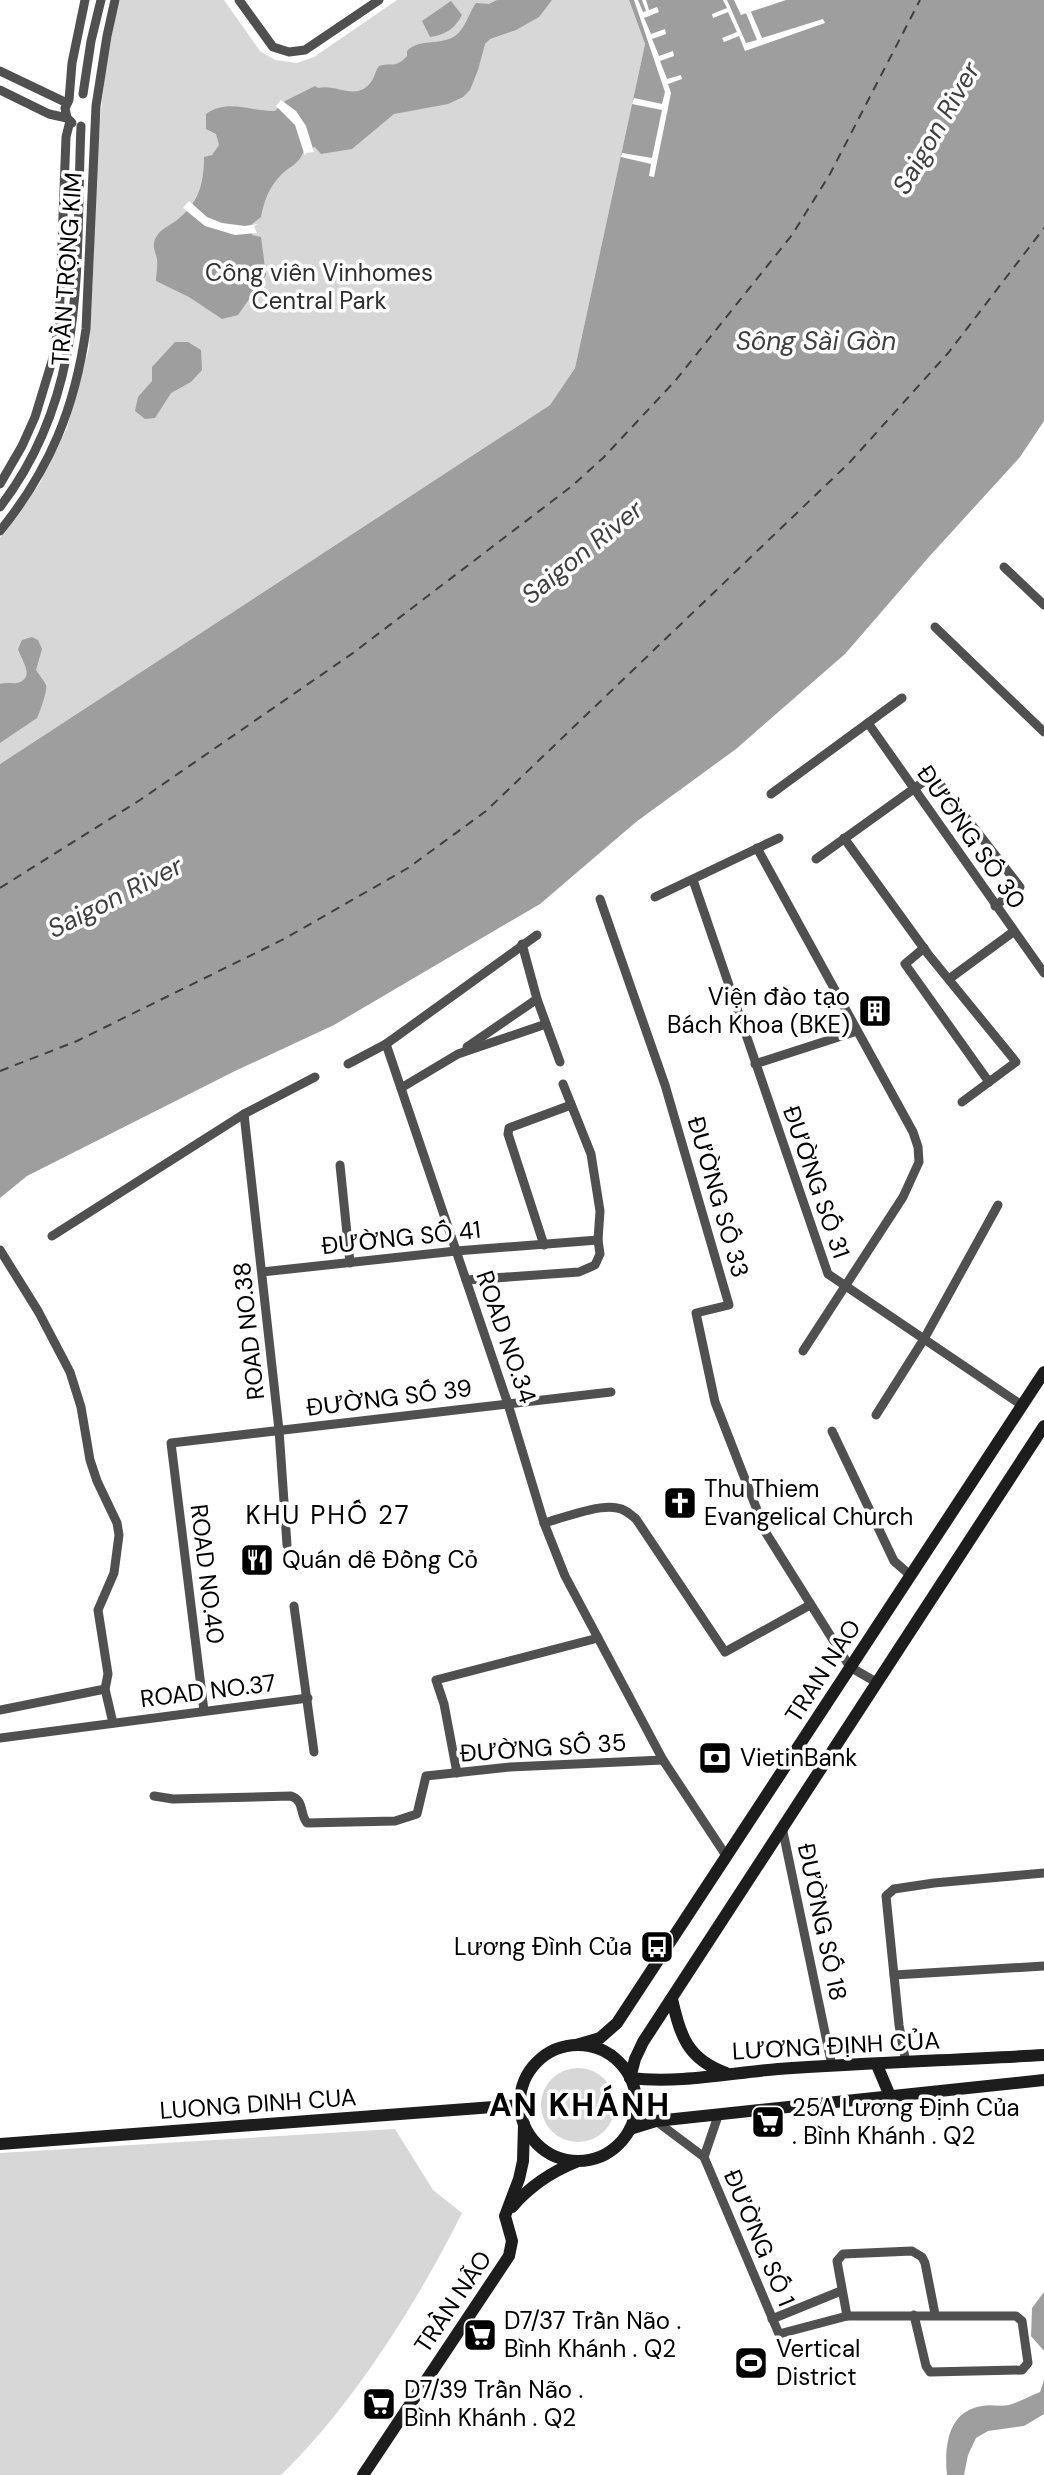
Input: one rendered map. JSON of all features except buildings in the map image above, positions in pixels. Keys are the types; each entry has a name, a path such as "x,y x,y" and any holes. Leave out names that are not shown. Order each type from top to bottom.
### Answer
{"main road":[{"name":"TRAN NAO","path":"576,2045 600,2038 617,2023 1044,1372"},
{"name":"TRAN NAO","path":"630,2078 638,2051 671,1999 1044,1426"},
{"path":"671,1999 680,2032 687,2044 707,2064 726,2073"},
{"path":"576,2045 595,2048 611,2056 630,2078 636,2098 634,2119 624,2137 609,2152 579,2160 550,2154 535,2141 524,2124 520,2105 523,2084 534,2064 556,2049 576,2045"},
{"name":"LƯƠNG ĐỊNH CỦA","path":"630,2078 671,2080 726,2073 1044,2055"},
{"path":"630,2129 656,2121 890,2096 877,2065"},
{"name":"LƯƠNG ĐỊNH CỦA","path":"890,2096 1044,2081"},
{"name":"LUONG DINH CUA","path":"0,2144 520,2105"},
{"name":"TRẦN NÃO","path":"363,2475 509,2256 512,2241 505,2216 523,2161 524,2124"},
{"path":"505,2216 539,2182 560,2168 579,2160"}],"street":[{"name":"TRẦN TRỌNG KIM","path":"0,484 35,417 53,358 59,323 68,102 72,63 85,0"},
{"path":"83,94 91,41 101,0"},
{"name":"TRẦN TRỌNG KIM","path":"0,531 19,506 53,448 74,395 81,365 86,329 96,111 115,0"},
{"path":"239,0 273,47 289,52 305,50 364,4 379,0"},
{"path":"0,71 68,102 75,95 83,94 91,98 96,111 90,123 81,126 0,90"},
{"name":"TRẦN TRỌNG KIM","path":"0,507 29,464 45,432 56,405 70,347 74,314 81,126"},
{"path":"1004,567 1044,605"},
{"path":"935,627 1044,733"},
{"path":"771,794 902,698"},
{"name":"ĐƯỜNG SỐ 30","path":"868,723 1044,973"},
{"path":"816,859 933,775 1020,887 995,906"},
{"path":"655,897 779,838"},
{"path":"844,838 924,948 1016,1062 961,1102"},
{"path":"757,848 918,1147 919,1162 903,1197 803,1352"},
{"name":"ĐƯỜNG SỐ 31","path":"693,880 828,1274 1023,1406"},
{"name":"ĐƯỜNG SỐ 33","path":"600,899 665,1084 729,1305 696,1313 715,1402 766,1533 850,1667"},
{"path":"949,979 1013,932"},
{"path":"348,1064 386,1044 537,934"},
{"path":"522,944 537,999 560,1062"},
{"path":"924,948 905,964 989,1082"},
{"path":"401,1088 458,1054 537,999"},
{"path":"458,1054 547,1024"},
{"path":"755,1064 857,1031"},
{"name":"ROAD NO.34","path":"386,1044 509,1404 544,1523 565,1576 663,1760 727,1857"},
{"path":"52,1236 244,1114 315,1077"},
{"path":"466,1280 579,1272 595,1265 600,1254 600,1211 591,1154 563,1084"},
{"path":"544,1245 509,1128 571,1105"},
{"name":"ROAD NO.38","path":"244,1114 279,1430 287,1545"},
{"path":"340,1165 350,1263"},
{"path":"876,1415 924,1339 998,1205"},
{"name":"ĐƯỜNG SỐ 41","path":"262,1272 456,1251 598,1240"},
{"name":"ROAD NO.37","path":"0,1250 38,1311 70,1372 81,1407 90,1460 117,1523 119,1535 114,1573 98,1610 108,1674 105,1689 113,1723"},
{"name":"ĐƯỜNG SỐ 39","path":"171,1443 611,1392"},
{"path":"832,1431 894,1561 910,1575"},
{"name":"ROAD NO.40","path":"171,1443 204,1711"},
{"path":"544,1523 602,1508 626,1510 636,1519 725,1652 810,1605"},
{"path":"294,1606 314,1752"},
{"path":"457,1773 444,1704 436,1680 598,1638"},
{"path":"850,1667 876,1682"},
{"name":"ROAD NO.37","path":"0,1710 105,1689"},
{"name":"ROAD NO.37","path":"0,1738 308,1698"},
{"name":"ĐƯỜNG SỐ 35","path":"154,1796 173,1799 291,1796 302,1805 304,1819 313,1824 395,1821 417,1814 426,1776 510,1767 663,1760"},
{"name":"ĐƯỜNG SỐ 18","path":"782,1826 832,2066"},
{"path":"906,2063 899,2025 886,1896 894,1889 934,1883 1044,1873"},
{"path":"894,1975 1044,1966"},
{"name":"ĐƯỜNG SỐ 1","path":"704,2157 718,2116"},
{"name":"ĐƯỜNG SỐ 1","path":"656,2121 704,2157 779,2334 847,2316"},
{"path":"914,2315 926,2366 930,2372 1022,2370 1028,2363 1023,2321 1018,2316 935,2314 847,2316 837,2261 843,2254 912,2252 922,2257 935,2314"},
{"path":"772,2319 841,2291"}],"green space":[{"name":"Công viên Vinhomes Central Park","path":"120,0 224,0 260,51 275,60 297,63 314,57 397,0 629,0 645,44 575,368 550,405 0,764 0,538 40,483 67,428 89,348 101,116 111,38"},
{"path":"578,2068 592,2071 604,2079 612,2091 615,2105 612,2119 604,2131 592,2139 578,2142 564,2139 552,2131 544,2119 541,2105 544,2091 552,2079 564,2071"},
{"path":"395,2129 433,2190 462,2213 425,2282 382,2352 333,2417 281,2475 0,2475 0,2153"}],"water":[{"path":"497,0 552,0 539,17 516,30 490,39 485,44 470,90 463,97 448,104 394,114 352,149 321,154 315,147 304,150 297,162 273,184 261,217 251,225 252,235 261,237 266,275 238,315 222,319 189,297 156,281 155,239 190,207 199,192 204,157 212,155 219,145 216,134 206,129 206,114 214,109 231,106 275,111 285,101 315,86 359,91 371,82 379,66 399,62 407,56 407,51 417,45 455,36 462,29 476,3 489,4"},
{"name":"Sông Sài Gòn","path":"629,0 734,0 741,15 786,0 1044,0 1044,421 1020,457 845,654 736,749 636,822 540,904 334,1025 235,1071 27,1176 0,1198 0,764 550,405 575,368 645,44"},
{"path":"451,1 462,15 449,30 430,37 422,21"},
{"path":"175,342 188,342 201,350 202,370 191,382 171,393 155,418 145,419 135,411 138,397 152,381 152,367"},
{"path":"32,637 38,640 42,649 36,670 46,685 43,701 37,718 0,743 0,684 17,683 26,677 26,667 18,649 22,640"},
{"path":"1044,2292 1044,2351 1031,2336 1032,2308"},
{"path":"1044,2380 1044,2414 1024,2426 988,2431 976,2438 968,2455 964,2475 947,2475 948,2442 955,2422 962,2415 982,2406 1006,2406 1021,2401 1040,2392"}],"pier":[{"path":"634,0 638,0 643,12 646,11 642,0 646,0 649,10 657,7 659,12 644,18 651,34 665,29 666,34 652,39 659,56 673,51 674,56 660,61 667,79 681,75 682,79 668,84 671,93 654,177 649,176 651,164 621,157 622,153 652,158 662,110 632,104 634,98 662,104 665,92"},
{"path":"723,0 727,0 746,43 757,40 746,13 751,12 762,38 823,19 825,23 745,51 739,36 724,42 722,38 737,32 728,12 713,18 712,14 727,8"},
{"path":"281,100 296,111 306,126 314,152 306,153 305,156 295,125 276,106"},
{"path":"189,201 207,217 222,223 245,226 258,224 254,226 257,233 235,235 205,226 183,208"}],"ferry route":[{"path":"0,888 140,800 353,653 572,486 604,457 675,381 792,235 830,174 920,0"},
{"path":"0,1071 77,1041 284,939 408,868 486,811 850,462 949,352 1044,228"}],"place":[{"name":"Viện đào tạo Bách Khoa (BKE)","path":"875,1011"},
{"name":"Thu Thiem Evangelical Church","path":"680,1503"},
{"name":"Quán dê Đồng Cỏ","path":"257,1560"},
{"name":"VietinBank","path":"715,1758"},
{"name":"Lương Đình Của","path":"657,1947"},
{"name":"25A Lương Định Của . Bình Khánh . Q2","path":"768,2122"},
{"name":"D7/37 Trần Não . Bình Khánh . Q2","path":"480,2335"},
{"name":"Vertical District","path":"751,2363"},
{"name":"D7/39 Trần Não . Bình Khánh . Q2","path":"379,2404"}],"district":[{"name":"KHU PHỐ 27","path":"328,1515"},
{"name":"AN KHÁNH","path":"580,2105"}],"water label":[{"name":"Saigon River","path":"936,128"},
{"name":"Saigon River","path":"582,552"},
{"name":"Saigon River","path":"115,897"}]}
